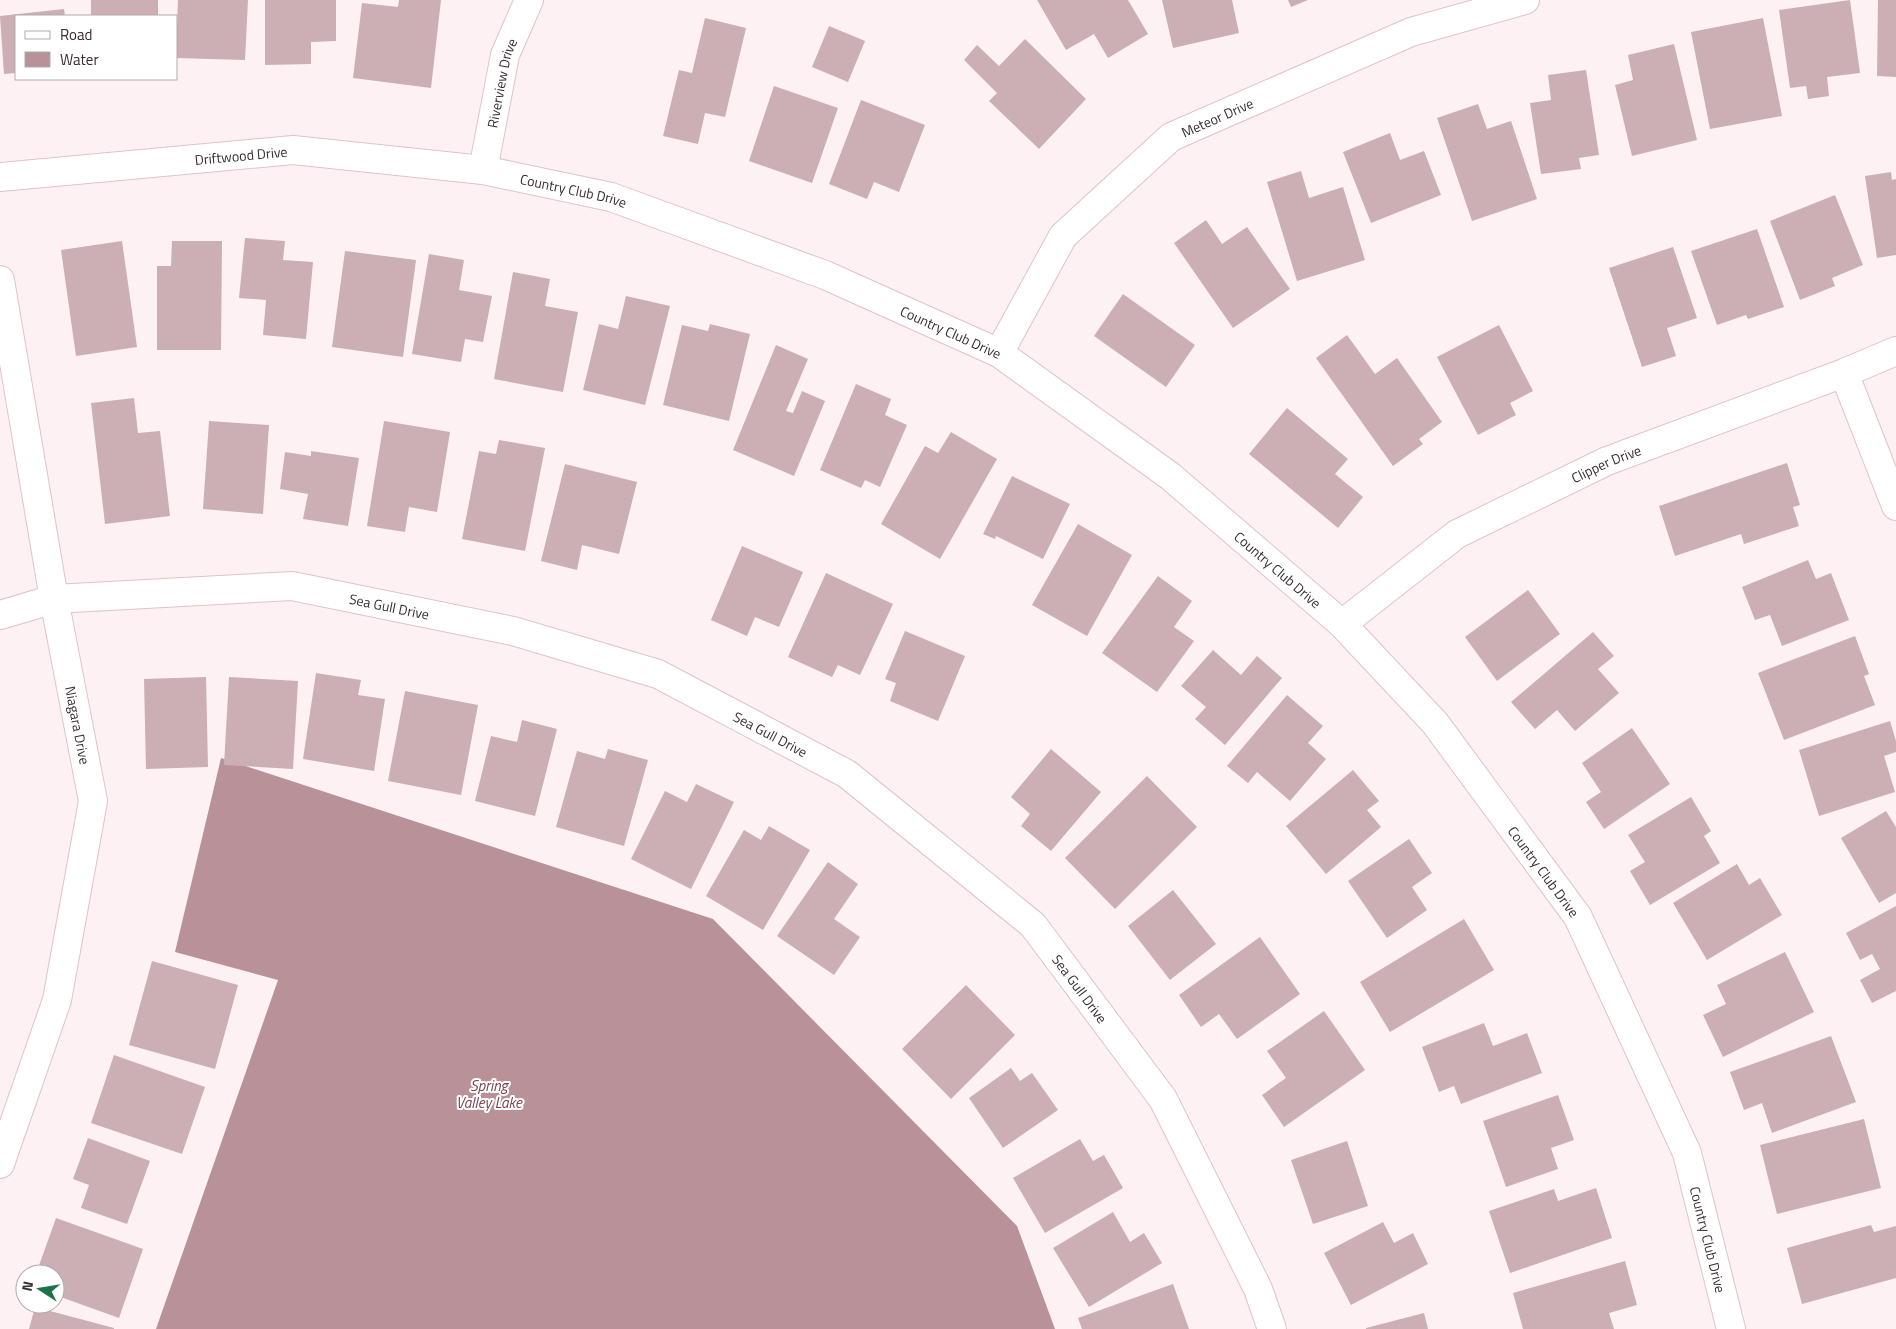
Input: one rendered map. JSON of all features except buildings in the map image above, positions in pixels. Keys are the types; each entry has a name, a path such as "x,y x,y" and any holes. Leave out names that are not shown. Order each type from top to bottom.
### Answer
{"street":[{"name":"Riverview Drive","path":"483,170 505,55 529,0"},
{"name":"Meteor Drive","path":"999,353 1063,236 1171,137 1411,32 1525,0"},
{"name":"Driftwood Drive","path":"0,177 293,150 483,170"},
{"name":"Country Club Drive","path":"483,170 611,197 825,275 999,353 1170,476 1342,624 1435,723 1578,917 1687,1153 1731,1329"},
{"name":"Niagara Drive","path":"0,280 54,599 93,801 57,1000 0,1164"},
{"name":"Clipper Drive","path":"1342,624 1457,534 1607,461 1896,352"},
{"path":"1844,373 1896,506"},
{"name":"Sea Gull Drive","path":"0,615 54,599 292,586 513,631 658,674 847,774 1033,925 1163,1099 1258,1289 1272,1329"}],"water":[{"name":"Spring Valley Lake","path":"221,758 713,919 1017,1226 1055,1329 156,1329 278,980 175,952"}]}
